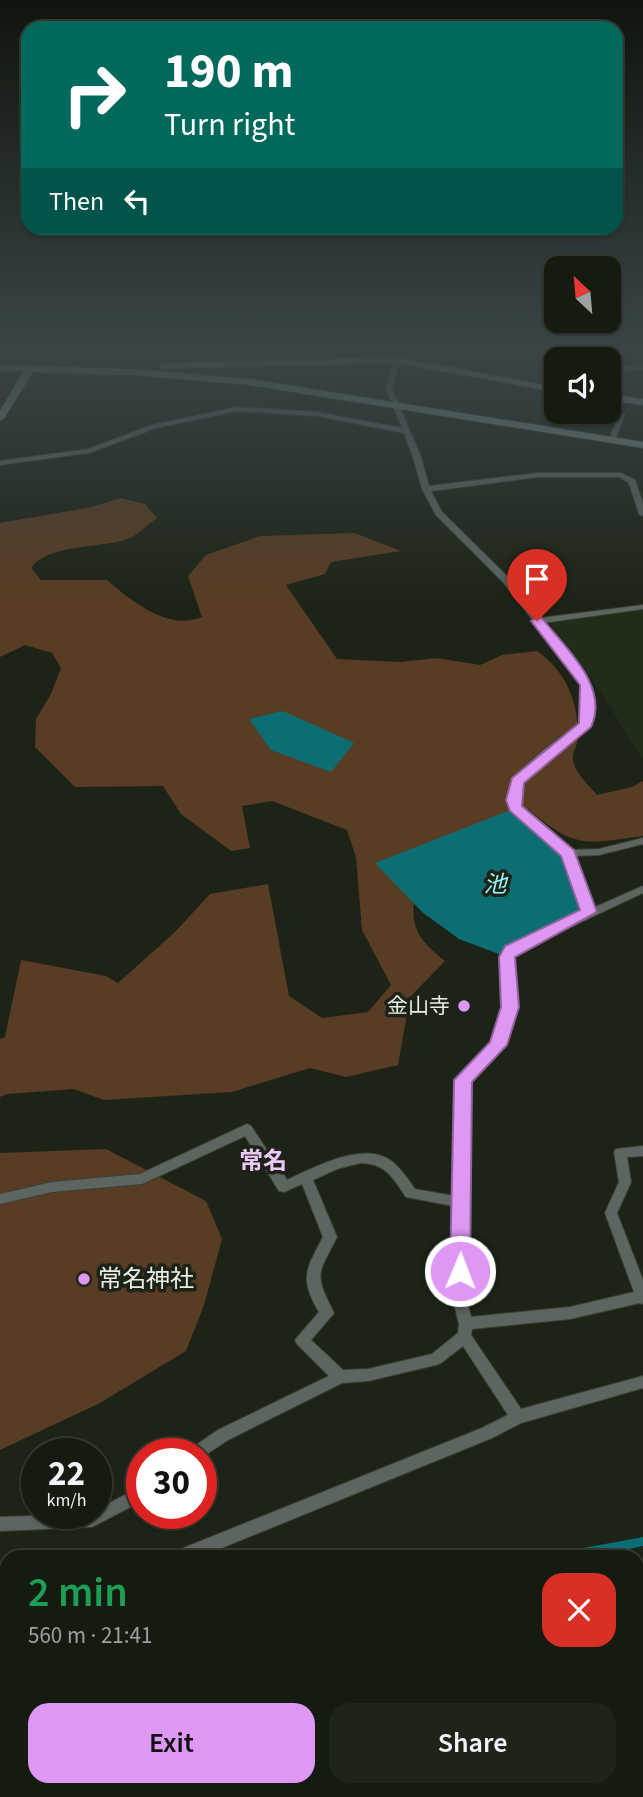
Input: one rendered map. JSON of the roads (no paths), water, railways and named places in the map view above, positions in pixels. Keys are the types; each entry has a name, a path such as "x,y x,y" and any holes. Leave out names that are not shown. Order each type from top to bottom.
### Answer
{"street":[{"path":"1,461 89,451 134,434"},
{"path":"407,434 426,489 450,526 506,580 587,685 589,698 586,724 517,781 513,800 515,808 568,853 589,912"},
{"path":"574,434 643,445"},
{"path":"612,440 614,434"},
{"path":"426,489 538,475 621,475 632,482 643,514"},
{"path":"537,621 643,607"},
{"path":"568,853 599,852 643,841"},
{"path":"518,1417 465,1330 459,1296 459,1202 464,1181 463,1080 498,1045 510,1007 507,957 511,950 643,889"},
{"path":"0,1199 52,1187 142,1179 247,1129 284,1187 360,1157 380,1159 393,1170 411,1193 459,1202"},
{"path":"217,1439 340,1377 368,1375 436,1359 465,1330 570,1313 642,1297 611,1213 625,1182 620,1152 643,1151"},
{"path":"306,1178 330,1237 313,1270 311,1284 327,1313 302,1340 340,1377"},
{"path":"197,1550 487,1433 518,1417 643,1382"},
{"path":"0,1524 92,1520 126,1502"}],"water":[{"path":"283,711 354,743 331,772 271,750 249,719"},
{"name":"池","path":"513,809 565,854 586,911 509,948 504,956 459,939 422,912 375,863"},
{"path":"643,1537 643,1546 624,1550 573,1550"}],"place":[{"name":"金山寺","path":"464,1006"},
{"name":"常名神社","path":"84,1279"}],"district":[{"name":"常名","path":"263,1161"}]}
